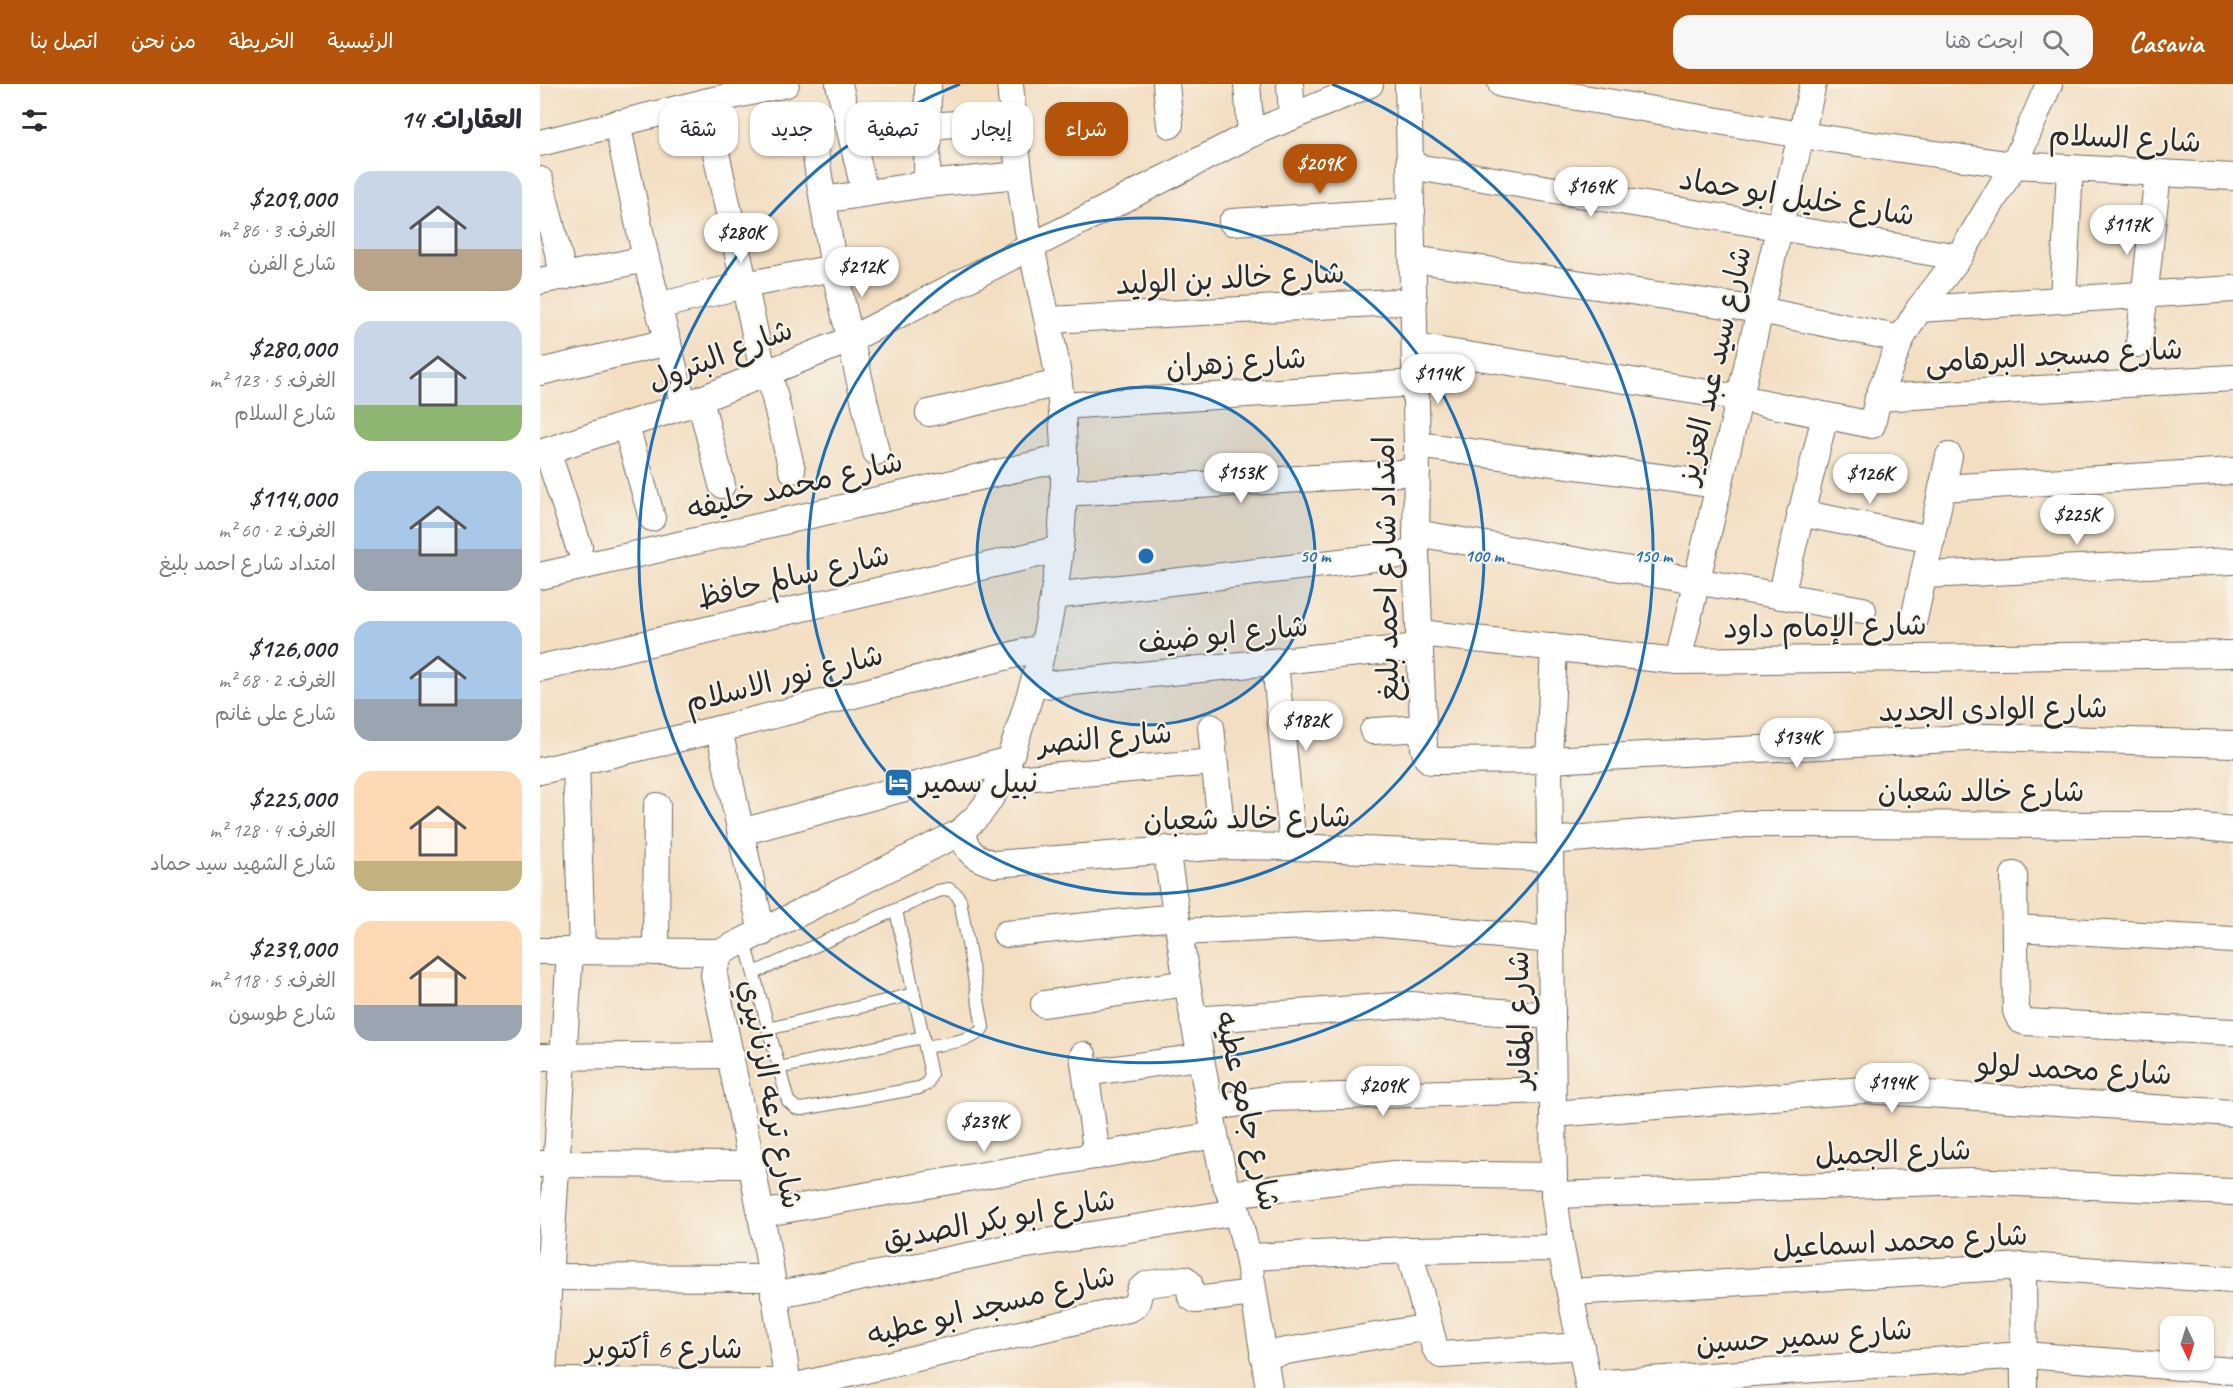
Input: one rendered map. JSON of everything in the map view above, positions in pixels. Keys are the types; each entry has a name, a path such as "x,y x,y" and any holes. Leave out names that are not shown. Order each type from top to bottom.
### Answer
{"street":[{"path":"705,102 786,84"},
{"path":"839,84 865,193"},
{"path":"928,84 928,102"},
{"name":"شارع ترعه الزنانيري","path":"1010,84 1012,102"},
{"path":"1166,84 1170,125"},
{"path":"1247,84 1251,134"},
{"path":"1290,84 1292,117"},
{"name":"شارع البترول","path":"544,452 692,403 849,340 1251,134 1368,84"},
{"name":"امتداد شارع احمد بليغ","path":"1408,84 1416,383 1416,543 1423,728"},
{"name":"شارع السلام","path":"1501,84 1801,135 2014,165 2233,177"},
{"name":"شارع سيد عبد العزيز","path":"1678,661 1813,84"},
{"path":"1415,348 1740,398 1872,425 1878,398 1901,339 1918,309 1959,257 2014,165 2049,84"},
{"path":"540,143 659,113"},
{"path":"617,123 646,258 668,342 722,485"},
{"path":"717,156 744,285 792,470"},
{"path":"816,156 834,268 876,452"},
{"path":"927,156 927,184"},
{"name":"شارع ترعه الزنانيري","path":"788,1385 760,1214 714,975 716,964 721,952 961,832 980,813 1005,770 1044,647 1060,549 1064,458 1060,395 1049,320 1031,247 1016,156"},
{"name":"شارع خليل ابو حماد","path":"1410,166 1959,257"},
{"path":"2063,299 2070,169"},
{"path":"2139,344 2158,173"},
{"path":"823,200 927,184 1018,175"},
{"path":"540,180 552,279 646,258"},
{"path":"1232,222 1412,211"},
{"path":"1413,259 1760,310 1901,339"},
{"path":"658,306 744,285 834,268"},
{"path":"1918,309 2233,289"},
{"name":"شارع خالد بن الوليد","path":"1049,320 1414,301"},
{"path":"540,372 668,342"},
{"name":"شارع مسجد البرهامى","path":"1878,398 2233,378"},
{"name":"شارع زهران","path":"929,413 1060,395 1416,383"},
{"path":"1780,596 1826,416"},
{"path":"626,426 652,518"},
{"path":"1417,445 1719,485"},
{"path":"544,452 579,547"},
{"path":"1914,620 1949,456"},
{"name":"شارع محمد خليفه","path":"540,576 1064,458"},
{"path":"1942,488 2233,471"},
{"path":"1063,494 1417,472"},
{"path":"1800,513 1932,539"},
{"path":"1053,596 1416,543 1697,581 1863,610"},
{"name":"شارع سالم حافظ","path":"540,668 1060,549"},
{"path":"1924,575 2233,561"},
{"name":"شارع الإمام داود","path":"1419,640 1554,647 1678,661 2233,654"},
{"name":"شارع ابو ضيف","path":"1033,686 1275,662 1419,640"},
{"name":"شارع نور الاسلام","path":"540,771 719,729 1044,647"},
{"name":"شارع المقابر","path":"1554,647 1550,760 1554,1186 1561,1248 1589,1386"},
{"path":"1275,662 1293,847"},
{"path":"1211,727 1223,846"},
{"path":"1373,731 1423,728"},
{"name":"شارع الوادى الجديد","path":"1423,728 1424,754 1431,761 1550,760 1988,737 2233,744"},
{"path":"719,729 741,832 753,937"},
{"name":"شارع النصر","path":"741,832 1005,770 1214,762"},
{"path":"541,1383 552,1057 576,951 576,764"},
{"path":"656,952 657,806"},
{"name":"شارع خالد شعبان","path":"961,832 966,847 978,859 994,864 1223,846 1550,850 1747,824 2183,825 2233,830"},
{"name":"شارع جامع عطيه","path":"1166,849 1193,1020 1215,1135 1224,1179 1234,1203 1248,1257 1263,1355 1265,1387"},
{"path":"2014,875 2016,1011 2017,1016 2025,1022 2233,1032"},
{"path":"1006,934 1177,925 1371,923 1551,940"},
{"path":"2015,928 2233,940"},
{"path":"540,951 721,952"},
{"path":"1044,1004 1187,983"},
{"path":"1193,1020 1411,1005 1551,1016"},
{"path":"552,1057 731,1055"},
{"path":"1097,1156 1084,1064 1200,1057"},
{"name":"شارع محمد لولو","path":"1210,1108 1272,1098 1553,1102 1863,1090 2233,1113"},
{"path":"760,1214 1215,1135"},
{"path":"548,1165 751,1165"},
{"name":"شارع الجميل","path":"1234,1203 1394,1174 1554,1186 1969,1181 2233,1192"},
{"name":"شارع ابو بكر الصديق","path":"544,1277 772,1286 1008,1248 1234,1203"},
{"path":"1248,1257 1409,1250 1561,1248"},
{"path":"1409,1250 1435,1348 1445,1356 1581,1346"},
{"path":"2023,1266 2024,1388"},
{"name":"شارع محمد اسماعيل","path":"1570,1292 2023,1266 2233,1280"},
{"name":"شارع مسجد ابو عطيه","path":"788,1385 1128,1309 1134,1307 1138,1302 1140,1290 1148,1284 1185,1279 1189,1283 1191,1297 1196,1300 1253,1293"},
{"path":"1263,1355 1429,1327"},
{"name":"شارع سمير حسين","path":"1589,1386 2024,1354 2233,1371"},
{"name":"شارع 6 أكتوبر","path":"541,1383 788,1385"}],"lane":[{"path":"754,973 943,889 953,891 960,900 982,1031 974,1036 924,1042 779,1068"},
{"path":"753,937 754,973 788,1101 796,1108 802,1109 924,1087 931,1075 896,910"},
{"path":"768,1029 914,994"}],"place":[{"name":"نبيل سمير","path":"898,782"}]}
